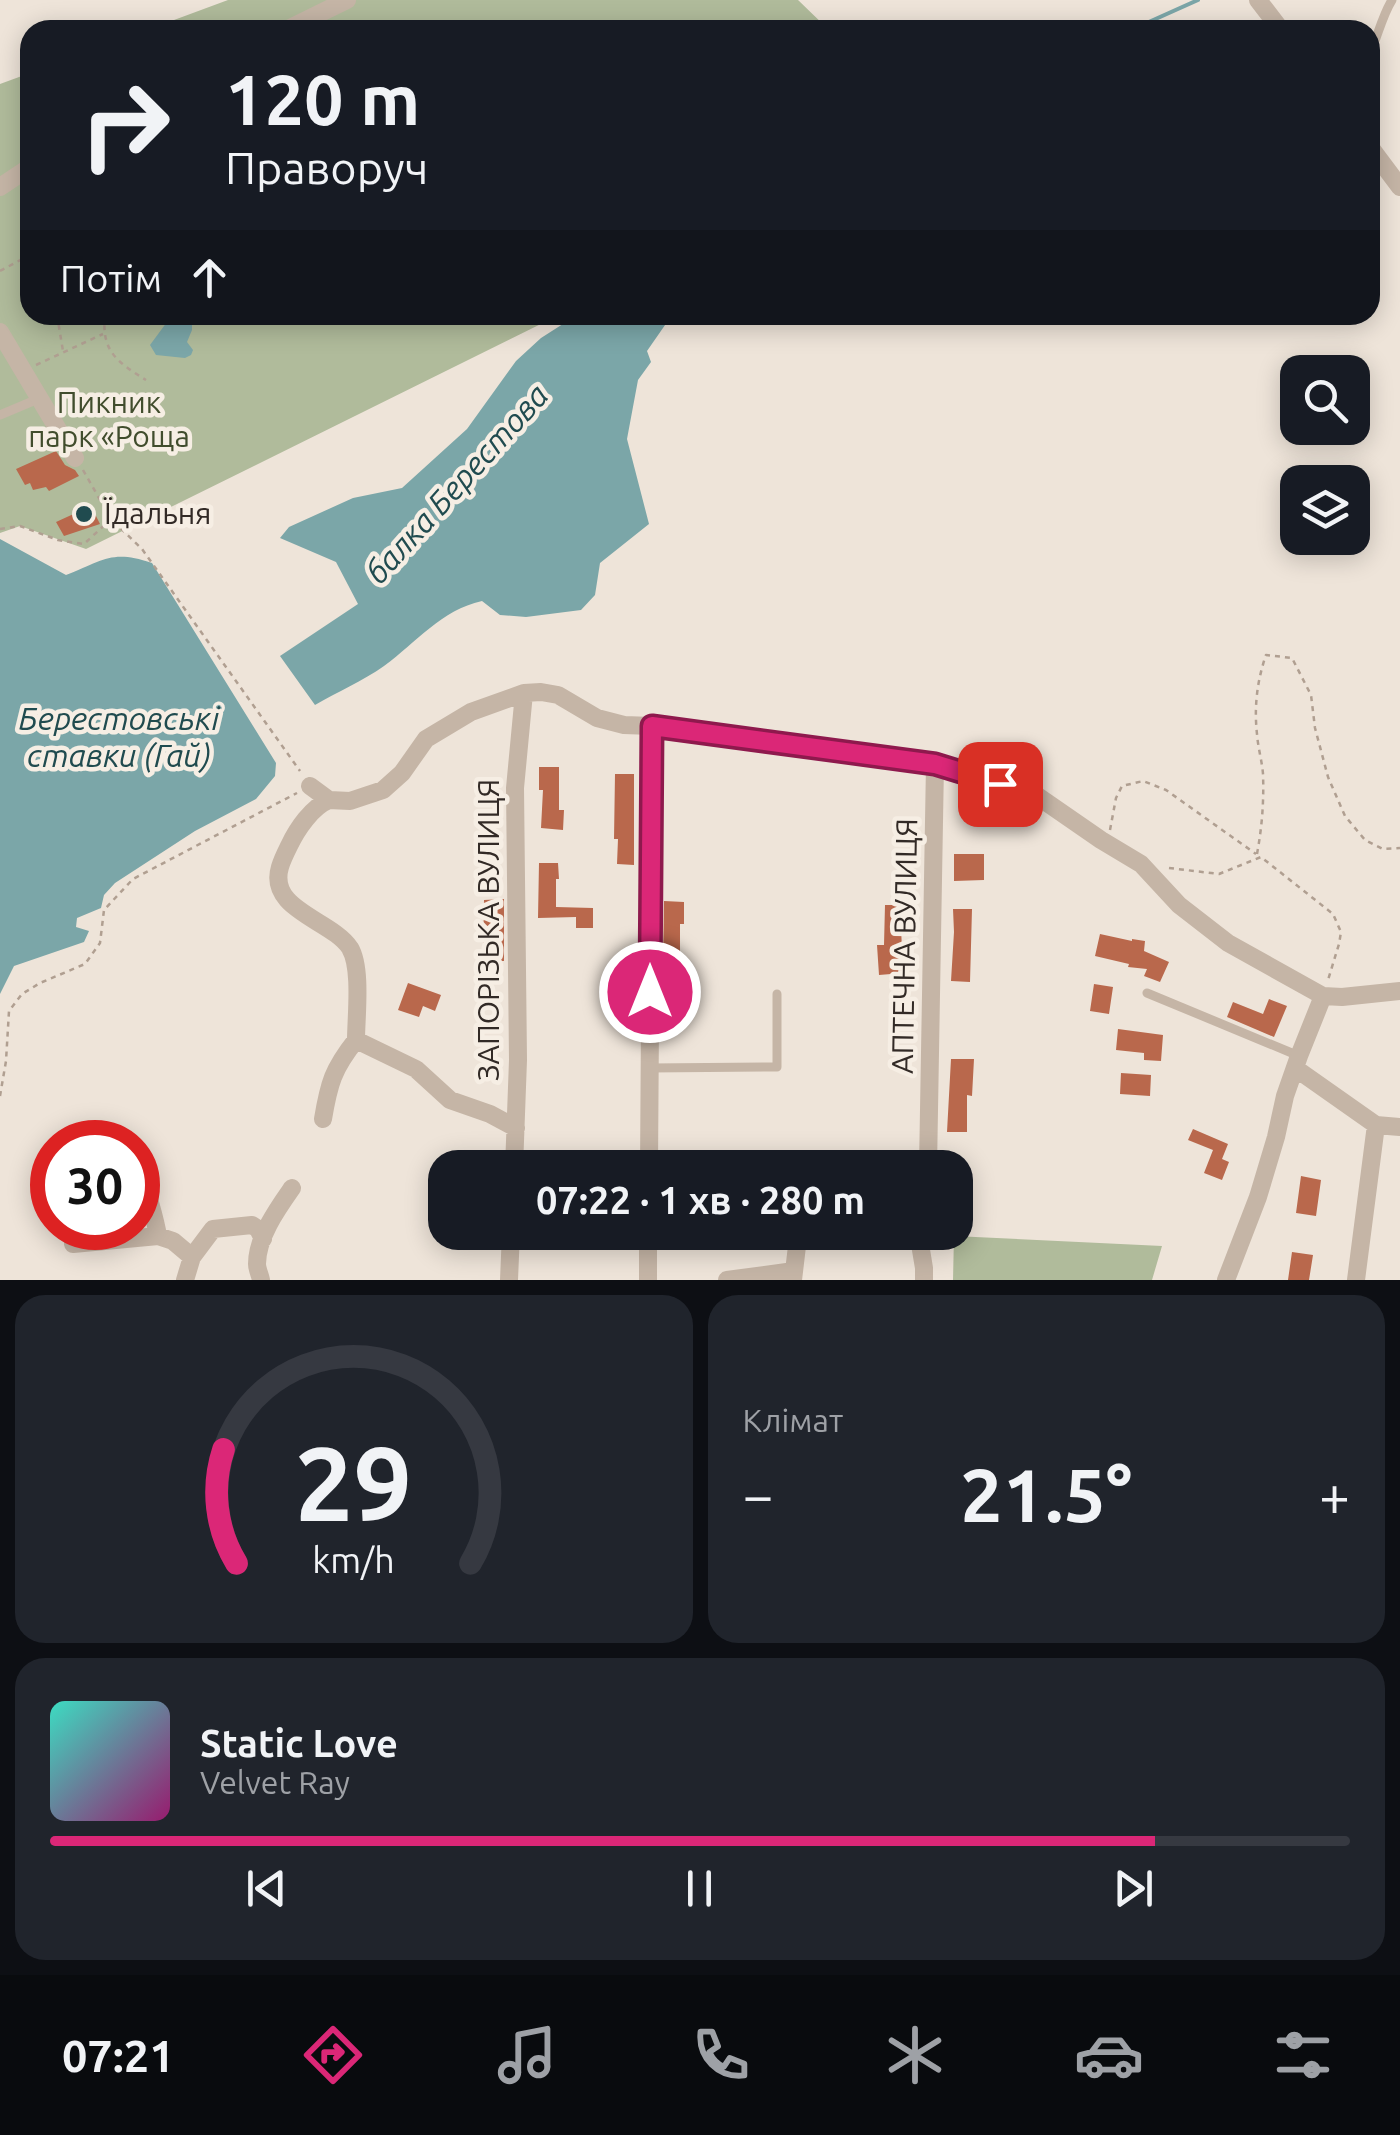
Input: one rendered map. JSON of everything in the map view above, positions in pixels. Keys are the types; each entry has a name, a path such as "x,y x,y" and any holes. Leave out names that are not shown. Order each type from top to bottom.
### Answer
{"street":[{"path":"306,20 347,0"},
{"path":"1258,0 1273,20"},
{"path":"1380,160 1400,187"},
{"path":"0,332 75,458"},
{"path":"322,1119 330,1081 356,1040 356,971 351,950 282,892 278,870 294,836 320,804 329,800 350,802 383,790 402,773 426,739 471,712 524,693 558,695 597,718 624,725 935,764 1033,793 1141,864 1180,904 1228,944 1323,996 1400,991"},
{"name":"ЗАПОРІЗЬКА ВУЛИЦЯ","path":"515,1150 518,1060 515,788 524,693"},
{"path":"649,1150 652,726"},
{"name":"АПТЕЧНА ВУЛИЦЯ","path":"928,1150 935,764"},
{"path":"310,786 329,800"},
{"path":"1226,1280 1258,1197 1296,1062 1323,996"},
{"path":"356,1040 416,1069 450,1100 516,1128"},
{"path":"1296,1062 1376,1125 1400,1126"},
{"path":"1356,1280 1376,1125"},
{"path":"261,1280 257,1263 263,1239 292,1188"},
{"path":"185,1280 192,1257 213,1229 252,1225 263,1239"},
{"path":"160,1237 173,1241 192,1257"},
{"path":"509,1280 510,1250"},
{"path":"648,1250 648,1280"},
{"path":"727,1280 793,1275 796,1250"},
{"path":"921,1250 924,1280"}],"lane":[{"path":"1380,31 1392,0"},
{"path":"0,415 38,398"},
{"path":"1146,993 1296,1062"},
{"path":"650,1068 777,1067 777,994"}],"path":[{"path":"59,325 63,353"},
{"path":"103,325 102,334 110,352 123,366 146,380"},
{"path":"22,371 102,334"},
{"path":"0,1096 10,1011 22,994 86,964 100,942 104,910 133,879 310,786 142,549 111,519 75,458"},
{"path":"0,529 20,526 58,540 84,544 111,519"},
{"path":"1259,856 1264,820 1263,770 1255,705 1266,655 1292,658 1305,683 1328,777 1345,816 1364,840 1383,848 1400,848"},
{"path":"1101,840 1113,825 1116,798 1122,786 1144,781 1166,790 1333,914 1340,944 1323,996"},
{"path":"1141,864 1218,874 1259,856"}],"green space":[{"path":"228,0 798,0 819,20 174,20"},
{"name":"Пикник парк «Роща","path":"20,77 20,325 539,325 86,549 20,526 0,533 0,84"},
{"path":"973,1237 1162,1246 1152,1280 953,1280 954,1250 973,1250"}],"water":[{"path":"165,325 192,325 187,342 193,350 185,358 156,355 150,345"},
{"name":"Берестовські ставки (Гай)","path":"561,325 665,325 647,351 651,362 638,380 627,439 649,524 600,563 595,595 581,610 526,617 500,615 482,601 467,605 442,619 376,671 315,705 280,656 358,604 336,562 280,538 289,527 353,498 402,488 467,429 516,361"},
{"name":"Берестовські ставки (Гай)","path":"0,539 66,575 117,557 152,563 276,763 275,776 256,799 195,831 115,883 104,895 101,908 77,918 76,927 89,931 84,942 14,966 0,994"}],"building":[{"path":"56,451 79,476 49,491 46,487 33,490 30,483 25,485 16,469"},
{"name":"Їдальня","path":"91,506 100,524 64,536 56,522"},
{"path":"539,767 559,767 563,830 541,828 543,790 539,790"},
{"path":"615,774 634,774 634,865 617,864"},
{"path":"954,854 984,854 984,880 954,881"},
{"path":"539,863 558,863 556,907 593,908 593,928 576,928 576,917 538,918"},
{"path":"504,899 504,961 483,961 484,900"},
{"path":"664,901 684,902 680,963 663,963"},
{"path":"885,905 904,905 903,973 879,975 877,945 884,945"},
{"path":"953,909 972,909 970,982 951,981"},
{"path":"1100,934 1145,941 1144,951 1169,962 1160,982 1144,976 1147,969 1095,956"},
{"path":"408,983 441,995 435,1011 423,1006 419,1017 398,1010"},
{"path":"1094,984 1113,987 1109,1014 1090,1011"},
{"path":"1269,999 1287,1006 1274,1037 1227,1017 1233,1002 1263,1014"},
{"path":"1118,1029 1163,1035 1161,1061 1144,1060 1144,1053 1116,1050"},
{"path":"951,1059 974,1059 972,1096 967,1095 967,1132 947,1132"},
{"path":"1121,1073 1151,1075 1150,1096 1120,1094"},
{"path":"1193,1129 1228,1144 1222,1159 1229,1162 1222,1180 1204,1173 1213,1150 1188,1140"},
{"path":"1301,1176 1321,1180 1316,1216 1296,1213"},
{"path":"1292,1252 1313,1255 1309,1280 1288,1280"}],"waterway":[{"name":"балка Берестова","path":"1153,20 1198,0"}],"place":[{"name":"Їдальня","path":"84,514"}],"route":[{"path":"650,992 652,726 935,764 1000,784"}]}
